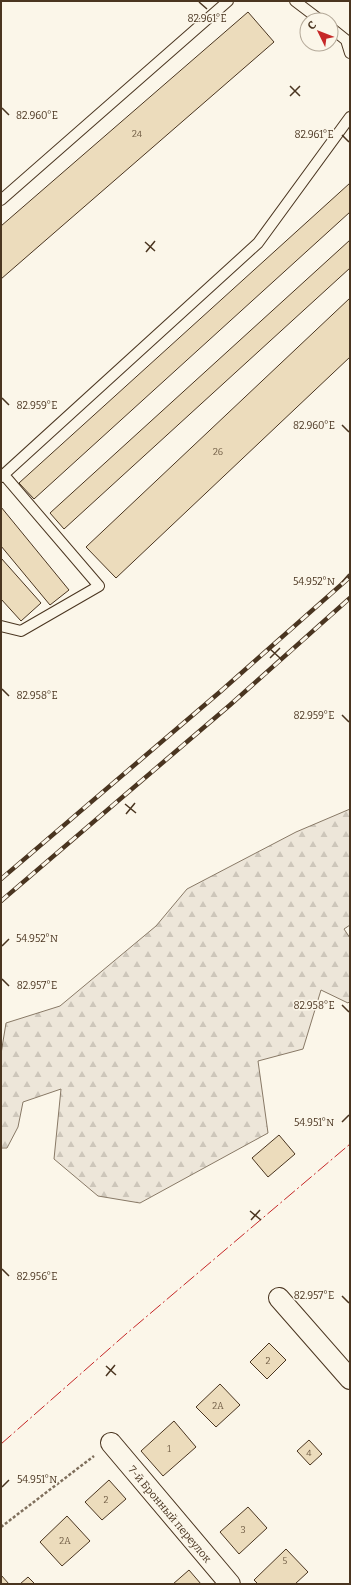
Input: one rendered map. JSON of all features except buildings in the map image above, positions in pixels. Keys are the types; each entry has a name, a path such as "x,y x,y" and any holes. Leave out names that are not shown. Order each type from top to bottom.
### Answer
{"street":[{"path":"279,1298 350,1379"},
{"name":"7-й Бронный переулок","path":"111,1444 230,1584"}],"lane":[{"path":"1,200 228,1"},
{"path":"296,1 310,12"},
{"path":"339,33 348,38 350,53"},
{"path":"1,626 21,631 99,586 2,476 258,243 350,117"}],"path":[{"path":"1,1527 111,1444"}],"green space":[{"path":"350,809 350,925 344,929 350,938 350,1001 348,1003 321,990 303,1049 258,1061 268,1133 140,1203 98,1196 54,1159 61,1089 23,1102 18,1127 7,1148 1,1148 1,1054 6,1023 60,1006 156,926 187,889 296,832"}],"railway":[{"path":"1,879 221,691 350,577"},
{"path":"1,901 230,705 350,598"}],"power":[{"path":"1,1444 126,1334 350,1144"}]}
